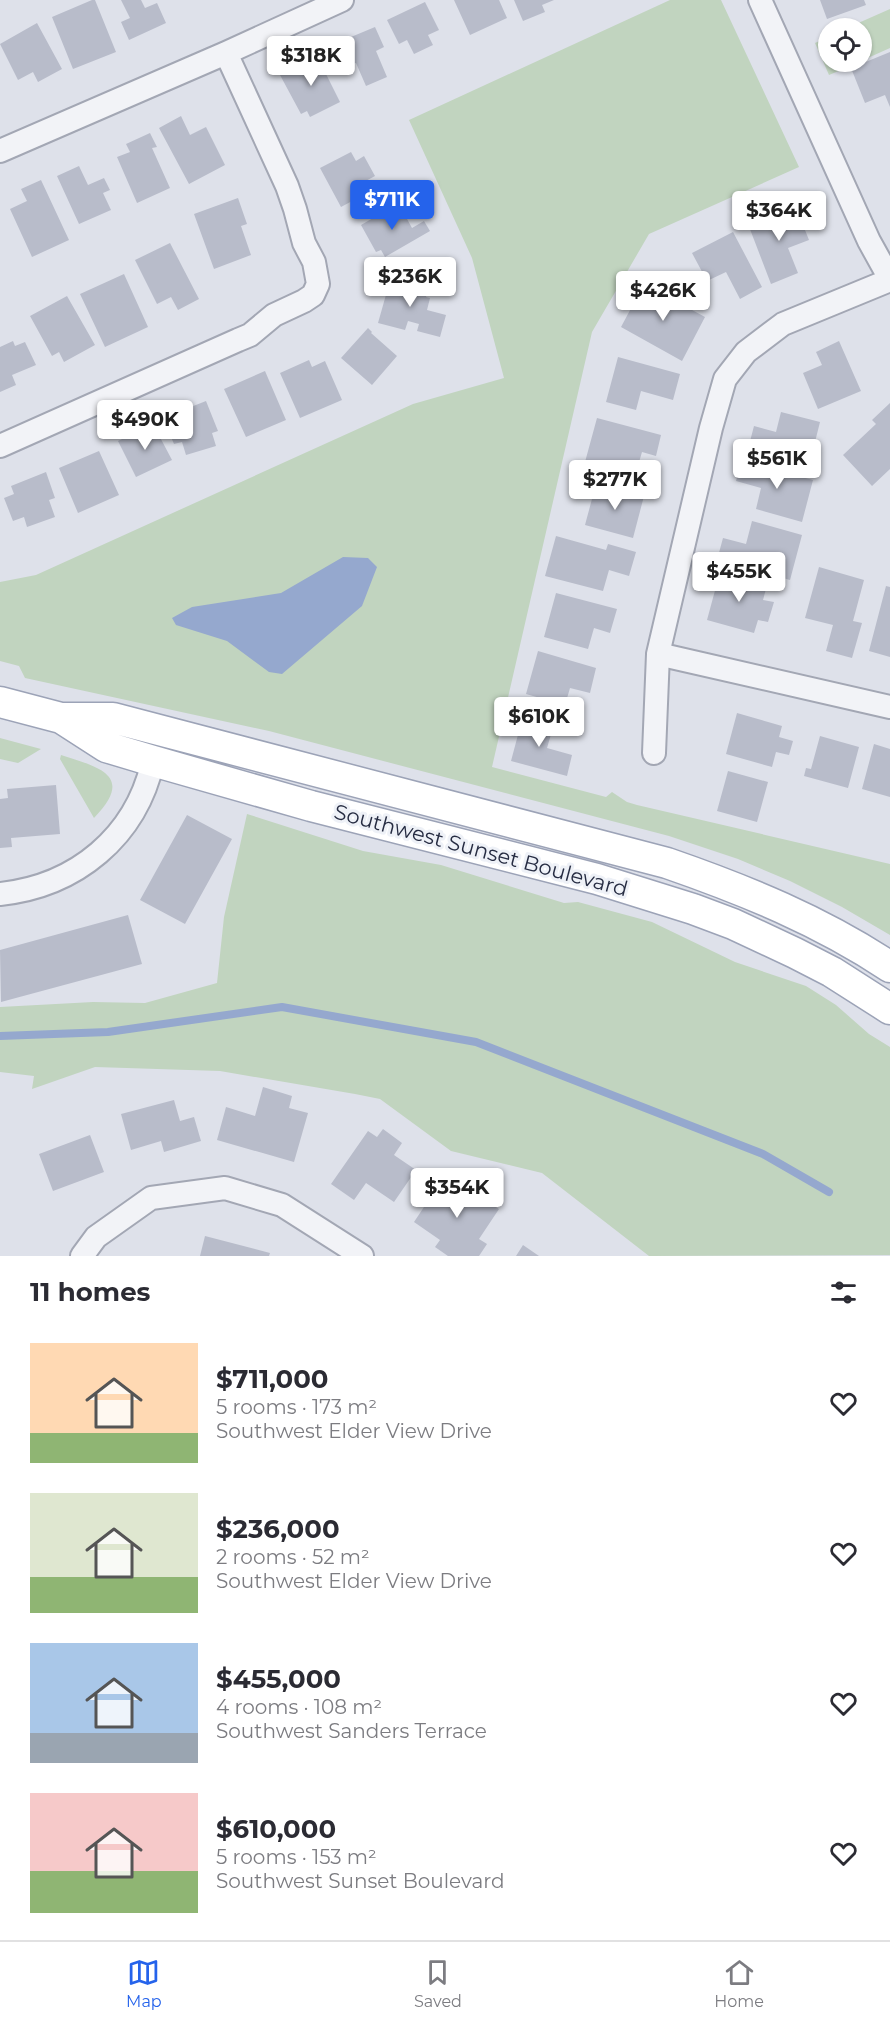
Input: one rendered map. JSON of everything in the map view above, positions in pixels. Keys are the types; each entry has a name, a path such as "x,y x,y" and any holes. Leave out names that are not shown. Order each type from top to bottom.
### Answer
{"main road":[{"name":"Southwest Sunset Boulevard","path":"0,702 61,718 113,718 667,863 748,892 787,909 890,966"},
{"name":"Southwest Sunset Boulevard","path":"61,718 106,747 311,806 597,879 682,906 733,924 795,952 832,972 890,1009"}],"street":[{"path":"0,151 342,0"},
{"path":"654,753 658,654 711,428 725,379 746,352 783,324 890,279 869,242 760,0"},
{"path":"0,446 244,338 274,315 313,295 318,284 316,273 310,253 304,243 295,209 226,53"},
{"path":"658,654 890,707"},
{"path":"0,894 19,892 53,883 84,866 109,843 133,813 147,785 153,761"},
{"path":"82,1256 96,1237 151,1198 225,1188 282,1205 362,1256"}],"green space":[{"path":"670,0 721,0 799,167 649,234 592,332 492,767 606,797 612,792 627,802 637,805 890,864 890,935 842,907 790,881 738,859 669,836 269,731 25,678 19,666 0,661 0,582 36,575 413,404 504,378 472,258 409,120"},
{"path":"890,9 890,48 872,56 872,18 870,18"},
{"path":"0,738 41,749 18,763 0,759"},
{"path":"61,755 99,769 112,782 112,792 94,818 60,759"},
{"path":"247,814 363,851 441,865 564,903 578,902 652,922 735,962 806,986 836,1005 869,1034 890,1047 890,1255 649,1256 542,1173 451,1151 380,1099 220,1071 95,1067 32,1089 34,1076 0,1072 0,1007 93,1002 145,1003 217,983 224,917"}],"water":[{"path":"343,557 368,558 377,567 362,606 282,674 269,672 227,641 176,625 172,618 192,607 281,593"}],"building":[{"path":"95,0 116,52 73,69 52,17"},
{"path":"121,0 141,0 145,8 157,3 166,23 129,40 121,22 130,18"},
{"path":"454,0 499,0 507,18 470,35"},
{"path":"514,0 554,0 542,5 545,12 523,21"},
{"path":"820,0 864,0 866,5 827,18"},
{"path":"425,2 439,30 428,35 433,45 414,54 407,40 399,44 387,20"},
{"path":"37,23 62,69 38,82 33,72 18,80 0,44"},
{"path":"375,27 384,47 376,51 387,77 366,86 356,63 349,65 339,42"},
{"path":"890,52 890,107 885,95 865,103 853,72 872,72 872,59"},
{"path":"319,55 340,102 310,117 307,111 301,114 280,75"},
{"path":"181,116 190,135 206,127 225,165 189,184 159,128"},
{"path":"150,133 157,147 152,148 170,188 137,203 117,157 130,152 126,144"},
{"path":"351,152 356,161 364,156 375,176 362,183 367,193 341,207 320,168"},
{"path":"79,166 88,185 104,178 110,190 103,193 111,210 79,224 57,176"},
{"path":"41,180 69,240 32,257 10,209 27,201 21,189"},
{"path":"238,198 247,224 241,226 251,255 214,269 194,214"},
{"path":"795,205 809,240 788,248 798,273 771,284 748,224"},
{"path":"392,207 395,211 401,208 412,228 424,221 430,231 385,257 381,250 376,252 361,225"},
{"path":"733,232 762,287 740,299 726,272 707,281 692,253"},
{"path":"170,243 199,299 178,310 171,297 157,304 135,260"},
{"path":"124,274 148,327 105,347 80,294"},
{"path":"391,277 429,287 426,297 430,298 427,310 446,315 440,337 417,331 419,324 408,321 405,330 378,323"},
{"path":"644,284 705,317 682,361 621,327"},
{"path":"67,296 95,345 64,362 59,352 52,356 30,316"},
{"path":"368,328 397,356 372,385 341,358"},
{"path":"13,341 15,346 25,342 36,365 12,375 16,385 0,392 0,347"},
{"path":"839,341 861,391 818,409 803,373 822,365 816,352"},
{"path":"618,357 680,374 673,400 641,391 636,410 606,402"},
{"path":"309,360 312,367 325,361 342,400 300,418 280,373"},
{"path":"265,371 286,420 246,437 224,389"},
{"path":"206,401 218,431 212,433 216,446 186,455 182,442 174,444 163,418"},
{"path":"890,403 890,469 872,486 843,455 876,424 872,420"},
{"path":"781,412 820,422 809,466 748,449 754,426 776,432"},
{"path":"597,418 661,435 656,456 642,452 635,476 585,462"},
{"path":"153,424 172,460 136,477 118,441"},
{"path":"99,451 119,495 78,513 59,468"},
{"path":"741,461 813,480 802,522 756,509 761,488 736,481"},
{"path":"46,472 55,498 49,500 55,517 27,527 24,517 13,521 4,498 14,494 11,486"},
{"path":"596,484 644,496 633,538 585,525"},
{"path":"752,521 802,535 790,580 717,560 723,538 746,544"},
{"path":"556,536 606,550 608,544 636,552 629,576 609,570 603,591 545,576"},
{"path":"819,567 864,580 853,621 862,623 852,658 826,651 833,625 805,618"},
{"path":"720,572 767,585 763,600 774,602 768,622 758,620 754,633 707,620"},
{"path":"886,586 890,587 890,657 869,651"},
{"path":"556,593 617,609 610,633 594,628 588,649 544,637"},
{"path":"538,651 596,668 590,693 570,688 565,705 526,694"},
{"path":"737,713 782,726 779,737 793,741 789,755 776,752 772,767 726,754"},
{"path":"523,716 554,724 547,748 572,755 567,776 511,761"},
{"path":"820,736 859,747 848,788 804,776 806,768 811,769"},
{"path":"874,744 890,749 890,797 862,789"},
{"path":"728,771 768,782 757,822 717,811"},
{"path":"56,785 60,834 11,838 12,847 0,848 0,799 8,798 7,789"},
{"path":"187,815 232,839 185,924 140,900"},
{"path":"128,915 142,964 1,1002 0,950"},
{"path":"263,1087 292,1096 289,1108 308,1113 294,1162 217,1140 226,1107 255,1116"},
{"path":"174,1100 180,1121 194,1117 201,1141 164,1152 161,1141 131,1150 121,1114"},
{"path":"383,1129 402,1143 394,1155 416,1170 394,1202 366,1183 354,1200 331,1184 368,1131 377,1137"},
{"path":"90,1135 104,1172 53,1191 39,1154"},
{"path":"446,1174 499,1209 479,1239 487,1244 479,1256 448,1256 435,1247 440,1240 414,1222"},
{"path":"205,1236 270,1253 269,1256 200,1256"},
{"path":"523,1245 539,1256 516,1256"}],"waterway":[{"path":"0,1036 108,1032 282,1007 476,1042 763,1154 829,1192"}]}
